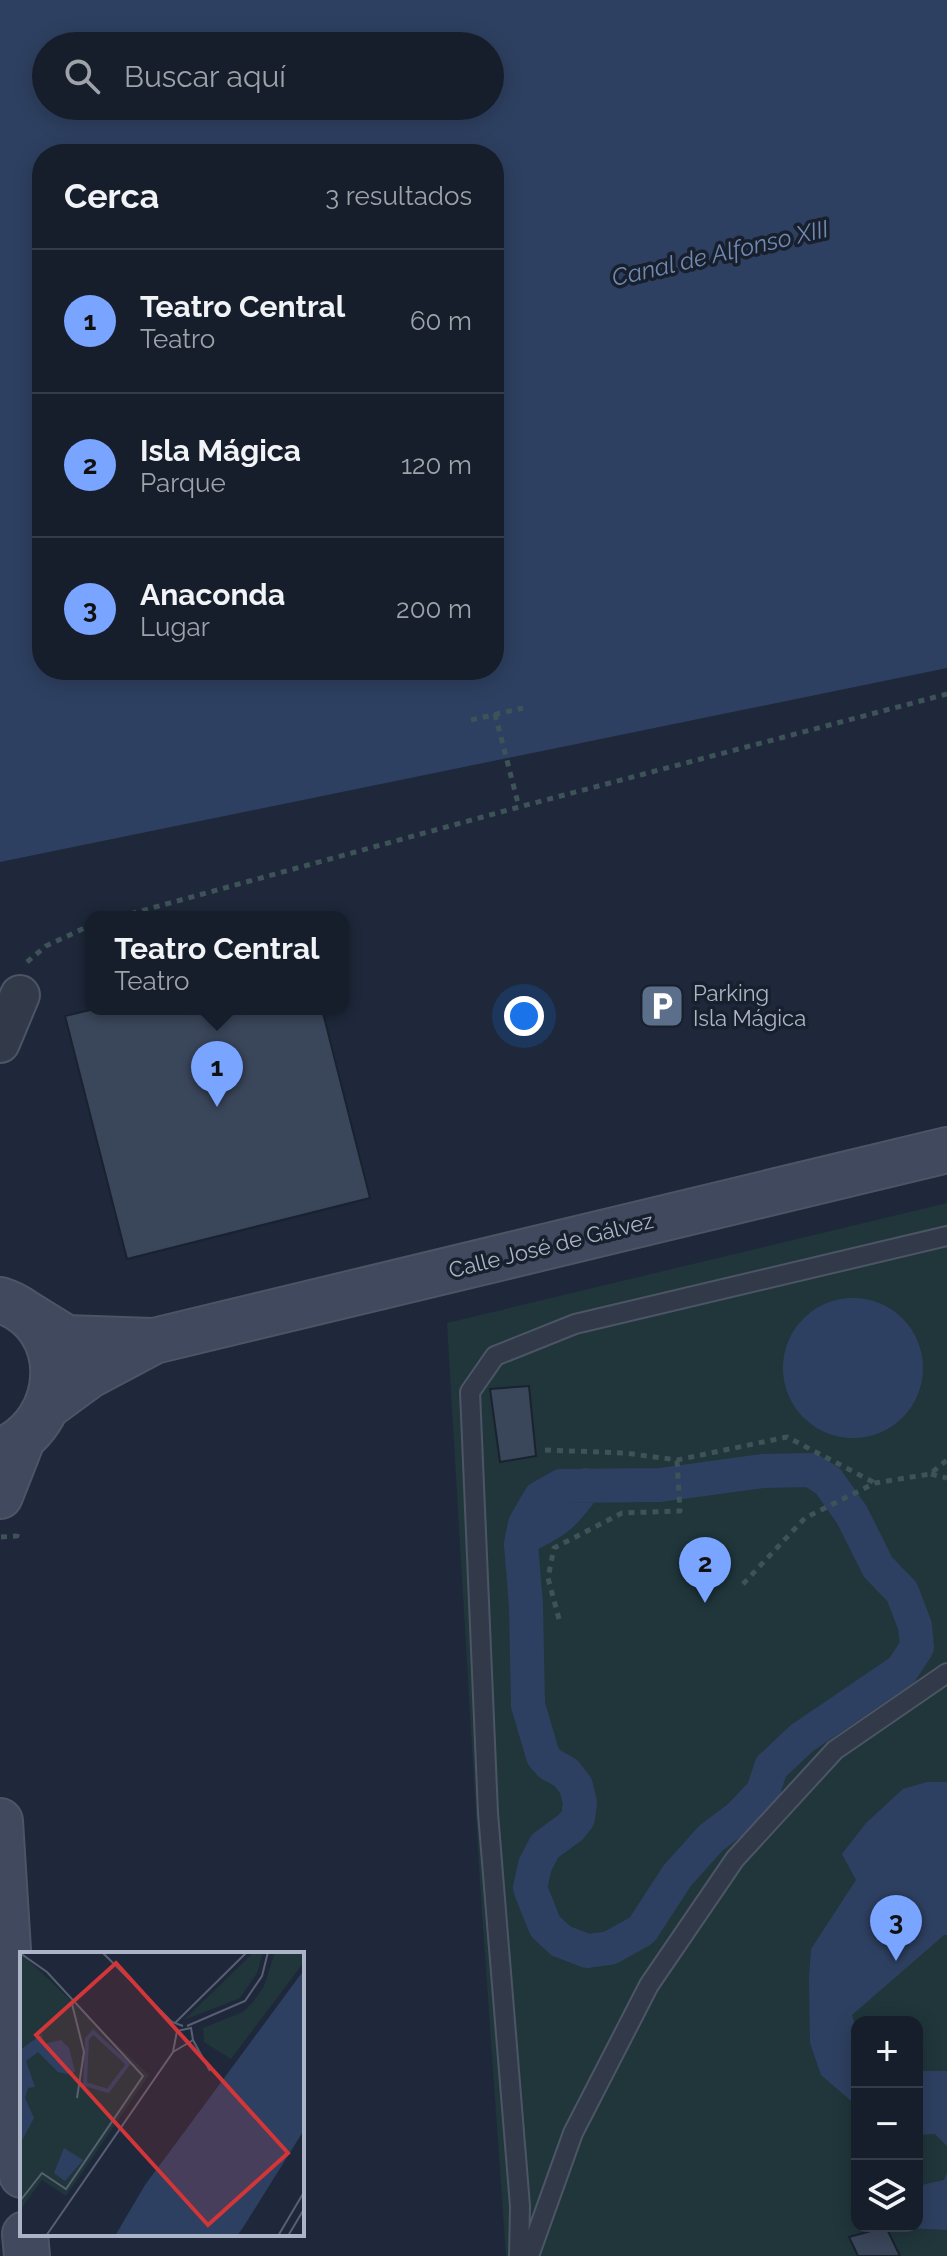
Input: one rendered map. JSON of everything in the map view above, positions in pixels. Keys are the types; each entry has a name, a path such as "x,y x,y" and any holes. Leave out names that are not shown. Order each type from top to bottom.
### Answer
{"main road":[{"name":"Calle José de Gálvez","path":"0,1496 11,1446 37,1424 49,1405 90,1375 154,1341 947,1150"},
{"name":"Calle José de Gálvez","path":"10,1305 66,1338 154,1341"},
{"path":"10,1305 39,1329 51,1353 54,1380 49,1405"},
{"path":"0,1821 20,2143"},
{"path":"25,2236 27,2256"}],"street":[{"path":"0,1043 21,980"}],"lane":[{"path":"519,2256 520,2206 488,1813 470,1392 495,1356 575,1324 947,1236"},
{"path":"529,2256 573,2133 642,1999 735,1859 835,1750 947,1673"}],"path":[{"path":"141,911 947,694"},
{"path":"471,720 523,708"},
{"path":"495,714 519,807"},
{"path":"21,980 46,946 85,928"},
{"path":"545,1450 625,1453 677,1460 787,1437 875,1483"},
{"path":"559,1619 548,1578 554,1548 622,1513 680,1511 677,1460"},
{"path":"930,1474 947,1460"},
{"path":"743,1584 805,1518 875,1483 930,1474 947,1478"},
{"path":"0,1537 17,1536"}],"green space":[{"path":"947,1203 947,2256 506,2256 480,1883 447,1323"}],"water":[{"name":"Canal de Alfonso XIII","path":"0,0 947,0 947,668 0,862"},
{"path":"853,1298 880,1303 902,1319 918,1341 923,1368 918,1395 902,1417 880,1433 853,1438 826,1433 804,1417 788,1395 783,1368 788,1341 804,1319 826,1303"},
{"path":"927,1782 947,1782 947,1935 851,2016 851,2101 821,2075 810,2043 811,1949 856,1880 842,1854 866,1823 903,1789"},
{"path":"923,2071 947,2071 947,2146 935,2134 923,2135"},
{"path":"947,2173 947,2230 923,2229 923,2185 944,2180"}],"building":[{"path":"85,1011 85,1015 324,1015 370,1198 127,1259 65,1016"},
{"path":"529,1386 536,1456 500,1462 490,1389"},
{"path":"868,2232 888,2232 900,2256 858,2256 849,2237"}],"waterway":[{"path":"811,1470 828,1481 852,1515 878,1567 902,1592 915,1626 917,1647 902,1670 802,1738 771,1767 763,1792 739,1817 711,1838 677,1876 642,1930 610,1948 587,1951 561,1941 545,1926 530,1888 535,1865 545,1846 571,1827 578,1818 580,1803 576,1786 566,1773 543,1756 528,1705 521,1544 525,1524 540,1498 561,1486 660,1485 762,1471 811,1470"},
{"path":"522,1538 558,1517 586,1485"}],"place":[{"name":"Parking Isla Mágica","path":"662,1006"},
{"name":"Teatro Central","path":"217,1107"},
{"name":"Isla Mágica","path":"705,1603"},
{"name":"Anaconda","path":"896,1961"}]}
